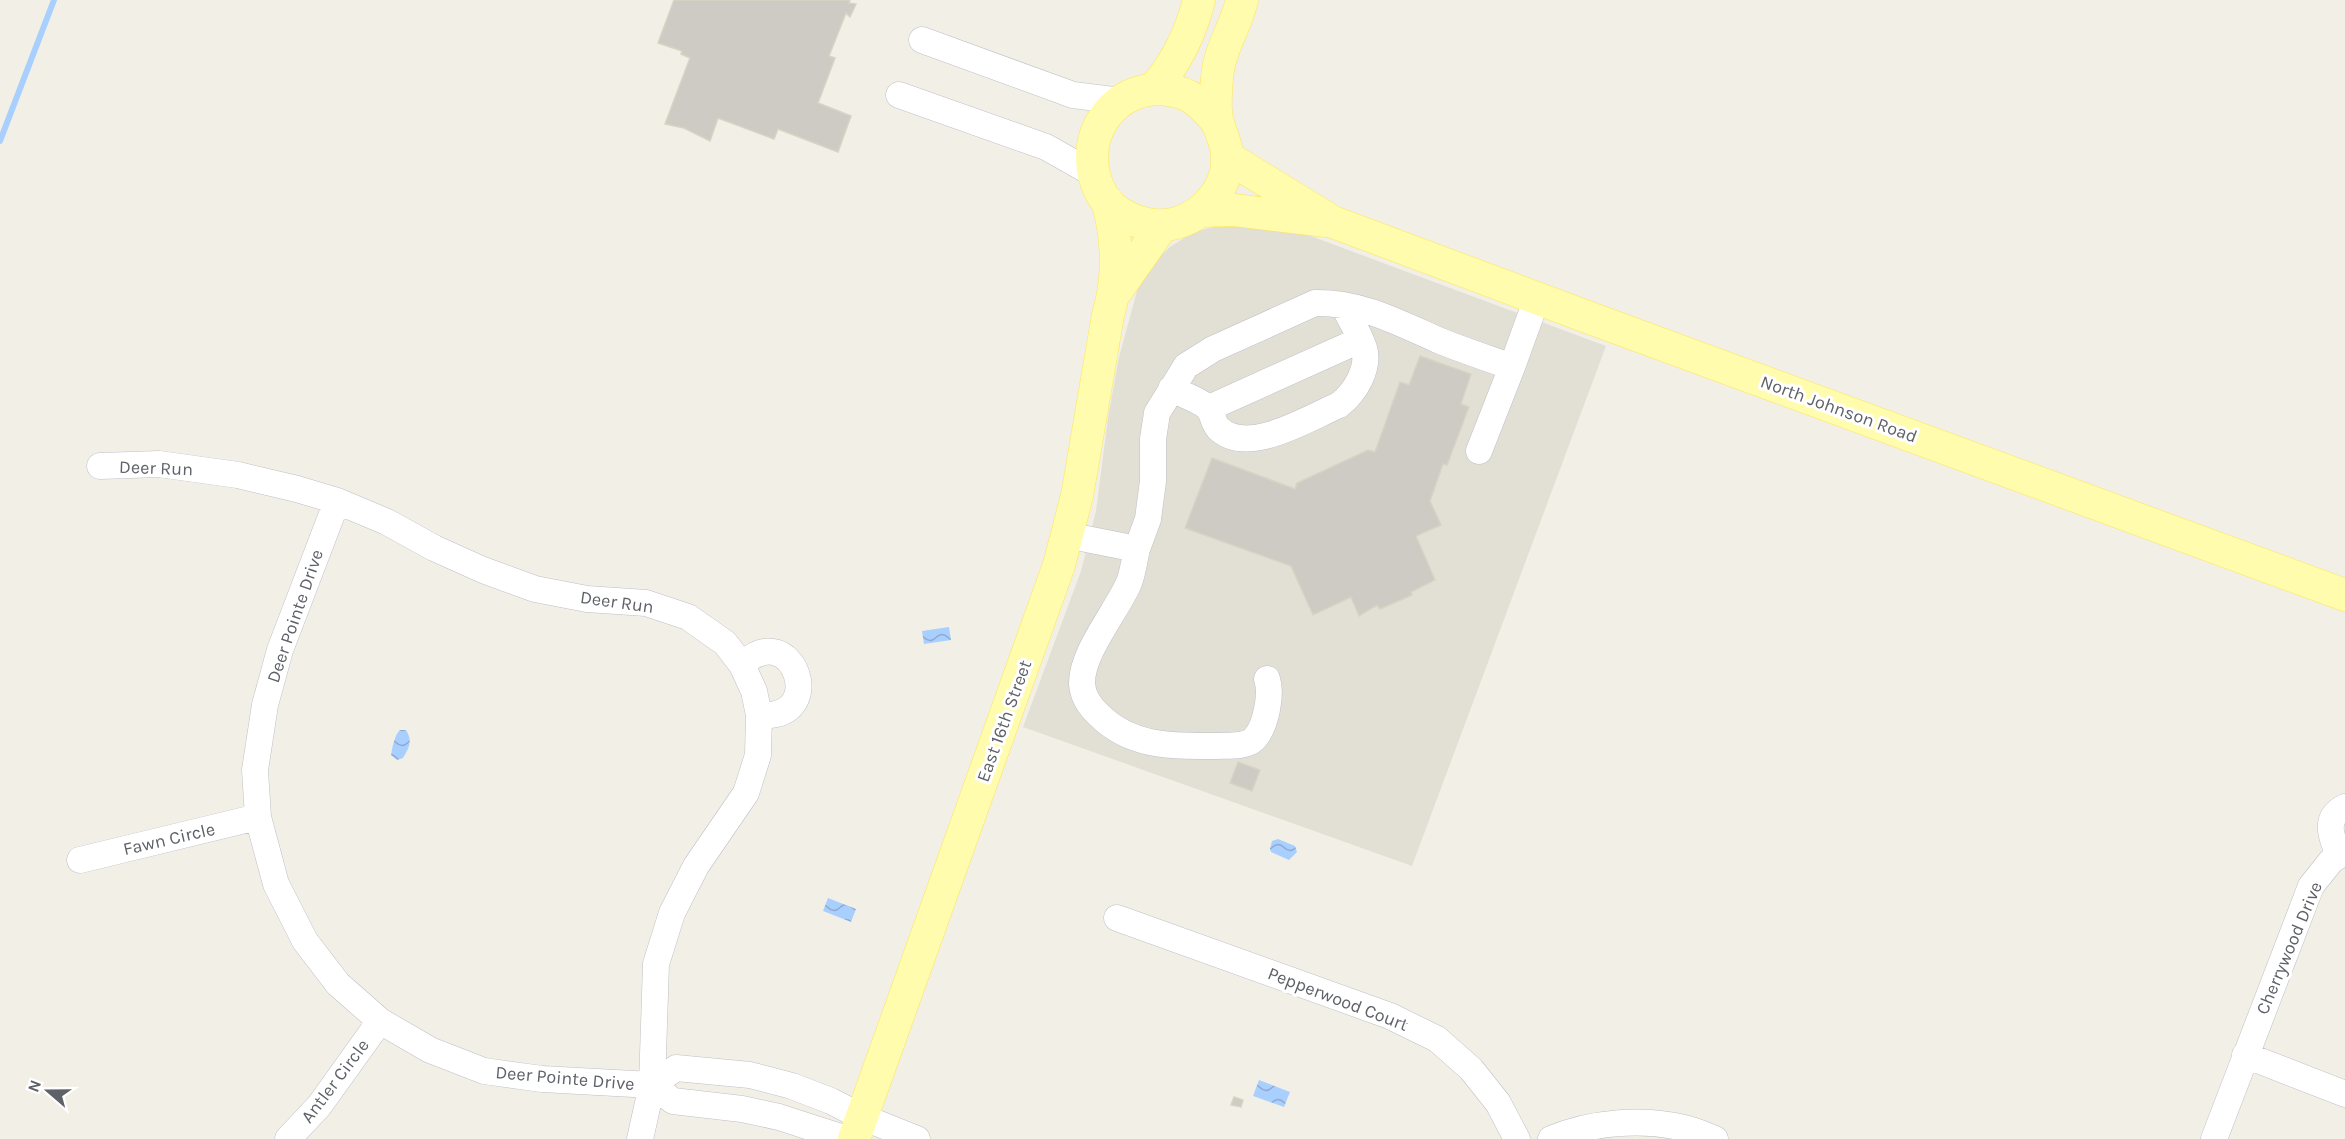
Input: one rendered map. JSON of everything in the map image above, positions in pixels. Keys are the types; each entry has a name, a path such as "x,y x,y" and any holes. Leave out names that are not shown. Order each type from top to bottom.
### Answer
{"main road":[{"path":"1154,89 1170,70 1185,40 1199,0"},
{"path":"1217,122 1217,75 1223,47 1242,0"},
{"path":"1154,89 1179,92 1200,103 1217,122 1225,141 1227,157 1221,186 1209,204 1185,220 1162,226 1128,219 1107,201 1092,173 1091,153 1098,126 1121,101 1140,92 1154,89"},
{"name":"North Johnson Road","path":"1227,157 1333,222 2345,595"},
{"name":"East 16th Street","path":"854,1132 1032,643 1077,496 1108,315 1115,292 1114,224 1107,201"},
{"name":"North Johnson Road","path":"1201,211 1234,210 1333,222"},
{"name":"East 16th Street","path":"1115,292 1162,226"}],"street":[{"path":"922,40 1073,95 1121,101"},
{"path":"899,95 1046,147 1092,173"},
{"path":"1479,451 1537,298"},
{"path":"1267,679 1270,690 1265,716 1254,739 1245,744 1183,746 1145,742 1122,734 1100,716 1084,698 1082,682 1084,666 1090,651 1129,583 1137,549 1148,519 1153,481 1152,440 1157,413 1186,366 1213,349 1315,303 1343,304 1363,308 1439,341 1512,367"},
{"path":"1171,388 1209,408 1217,428 1232,437 1245,441 1264,438 1339,405 1356,389 1362,375 1365,350 1343,304"},
{"path":"1209,408 1360,340"},
{"name":"Deer Run","path":"100,466 159,464 238,475 337,501 387,522 434,548 483,570 535,589 587,599 646,603 688,617 725,643 742,665 754,690 759,714 758,755 746,793 696,866 672,913 656,964 652,1086 640,1139"},
{"name":"Deer Pointe Drive","path":"337,501 280,650 265,705 255,770 258,818 276,884 305,941 338,984 380,1021 430,1050 484,1071 542,1078 652,1086 673,1101 751,1111 824,1130 854,1132"},
{"path":"1066,535 1137,549"},
{"path":"742,665 749,657 770,652 780,654 796,668 799,678 796,699 780,713 770,716 759,714"},
{"path":"2342,853 2331,836 2331,821 2337,811 2345,807"},
{"name":"Fawn Circle","path":"80,860 258,818"},
{"name":"Cherrywood Drive","path":"2214,1139 2311,886 2331,861 2342,853"},
{"name":"Pepperwood Court","path":"1117,918 1390,1016 1437,1039 1471,1069 1498,1103 1517,1139"},
{"name":"Antler Circle","path":"288,1139 319,1106 380,1021"},
{"path":"2245,1055 2345,1094"},
{"name":"Deer Pointe Drive","path":"652,1086 676,1068 750,1075 792,1086 831,1101 854,1132"},
{"path":"1551,1139 1599,1126 1639,1122 1684,1128 1714,1139"},
{"path":"854,1132 917,1139"}],"shaded area":[{"path":"1225,224 1292,229 1606,346 1412,866 1023,727 1081,571 1096,511 1108,418 1119,357 1140,280 1170,247 1194,232"}],"water":[{"path":"949,627 951,640 924,644 922,631"},
{"path":"400,730 406,730 410,741 403,758 397,760 391,755 395,738"},
{"path":"1278,839 1295,846 1297,852 1289,860 1271,852 1272,841"},
{"path":"828,898 856,909 851,922 823,911"},
{"path":"1259,1080 1290,1092 1284,1107 1253,1096"}],"building":[{"path":"674,0 850,0 849,3 856,4 850,17 846,13 829,56 835,58 818,103 851,116 838,152 778,129 774,139 718,118 710,141 684,128 665,124 690,58 681,54 682,51 658,43"},
{"path":"1420,356 1471,374 1461,404 1469,407 1447,465 1443,464 1430,501 1441,525 1416,536 1435,580 1411,592 1412,595 1380,609 1377,605 1359,616 1351,597 1313,615 1291,566 1185,528 1212,458 1295,489 1297,483 1368,450 1375,452 1400,382 1409,385"},
{"path":"1238,762 1260,770 1252,791 1230,783"},
{"path":"1234,1097 1243,1100 1241,1107 1231,1105"}],"waterway":[{"path":"0,141 54,0"}]}
